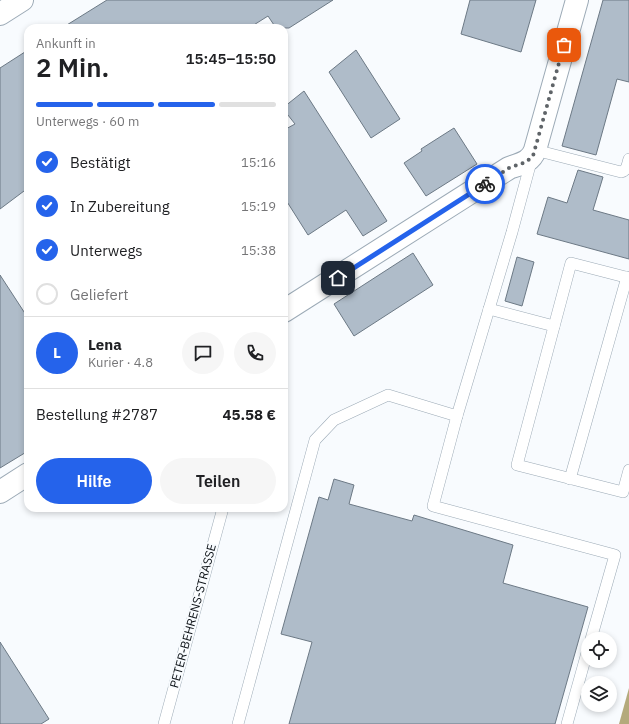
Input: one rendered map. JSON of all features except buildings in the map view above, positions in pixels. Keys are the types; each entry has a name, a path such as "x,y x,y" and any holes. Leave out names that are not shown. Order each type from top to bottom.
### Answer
{"street":[{"path":"0,14 22,0"},
{"path":"288,308 509,168 526,162 534,153 577,0"},
{"path":"0,492 24,477"}],"lane":[{"path":"593,632 615,554 433,506 457,416 534,153 621,172 626,168 629,159"},
{"path":"570,479 628,278 570,263 517,465 570,479 623,492 629,470"},
{"path":"489,309 554,326"},
{"path":"238,724 315,440 334,420 388,395 457,416"},
{"name":"PETER-BEHRENS-STRASSE","path":"164,724 222,512"},
{"path":"567,724 583,668"}],"shaded area":[{"path":"629,688 629,724 619,724"}],"way so far":[{"path":"485,184 509,168 526,162 533,156 564,45"}],"route":[{"path":"338,278 485,184"}]}
